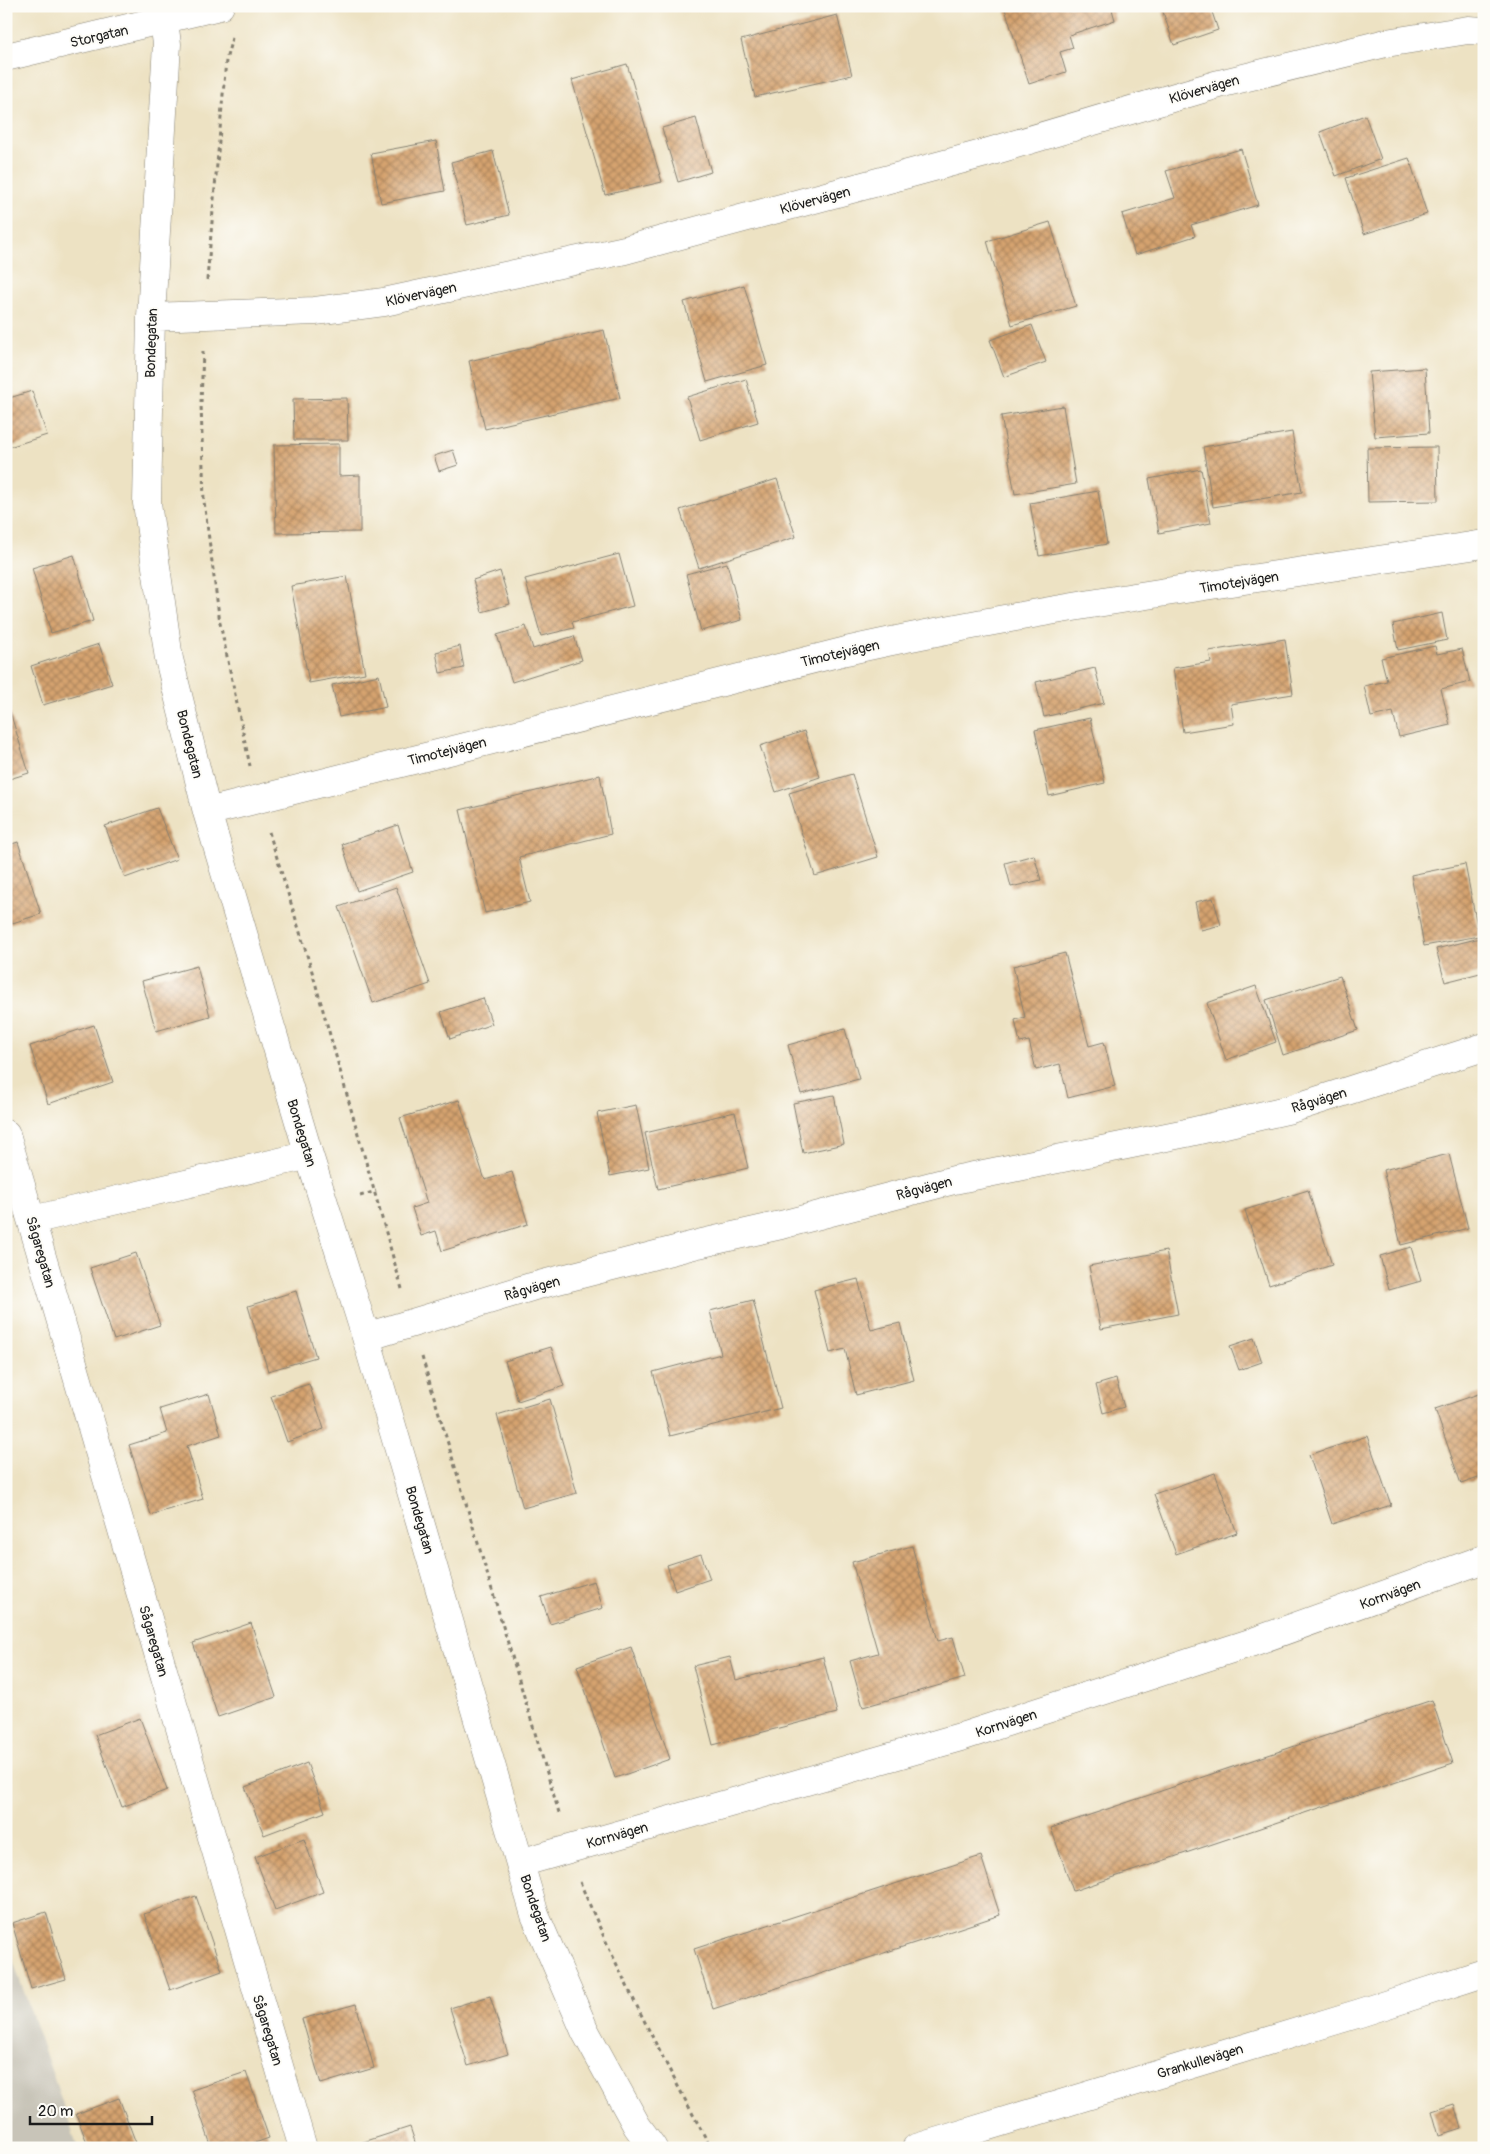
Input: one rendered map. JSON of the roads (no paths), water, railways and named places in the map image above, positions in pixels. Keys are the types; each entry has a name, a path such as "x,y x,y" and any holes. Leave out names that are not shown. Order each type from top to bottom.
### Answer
{"street":[{"name":"Storgatan","path":"6,57 163,13 220,6"},
{"name":"Bondegatan","path":"163,13 167,44 151,317 147,504 170,659 207,812 309,1155 366,1337 535,1915 585,2031 637,2126 653,2148"},
{"name":"Klövervägen","path":"151,317 315,311 384,302 625,250 982,154 1219,84 1386,43 1476,30"},
{"name":"Timotejvägen","path":"207,812 846,651 922,634 1110,602 1484,544"},
{"name":"Rågvägen","path":"366,1337 531,1287 954,1180 1291,1109 1484,1047"},
{"name":"Sågaregatan","path":"6,1134 303,2148"},
{"path":"32,1220 309,1155"},
{"name":"Kornvägen","path":"520,1862 964,1736 1259,1640 1484,1559"},
{"name":"Grankullevägen","path":"916,2148 1360,2013 1484,1973"}]}
